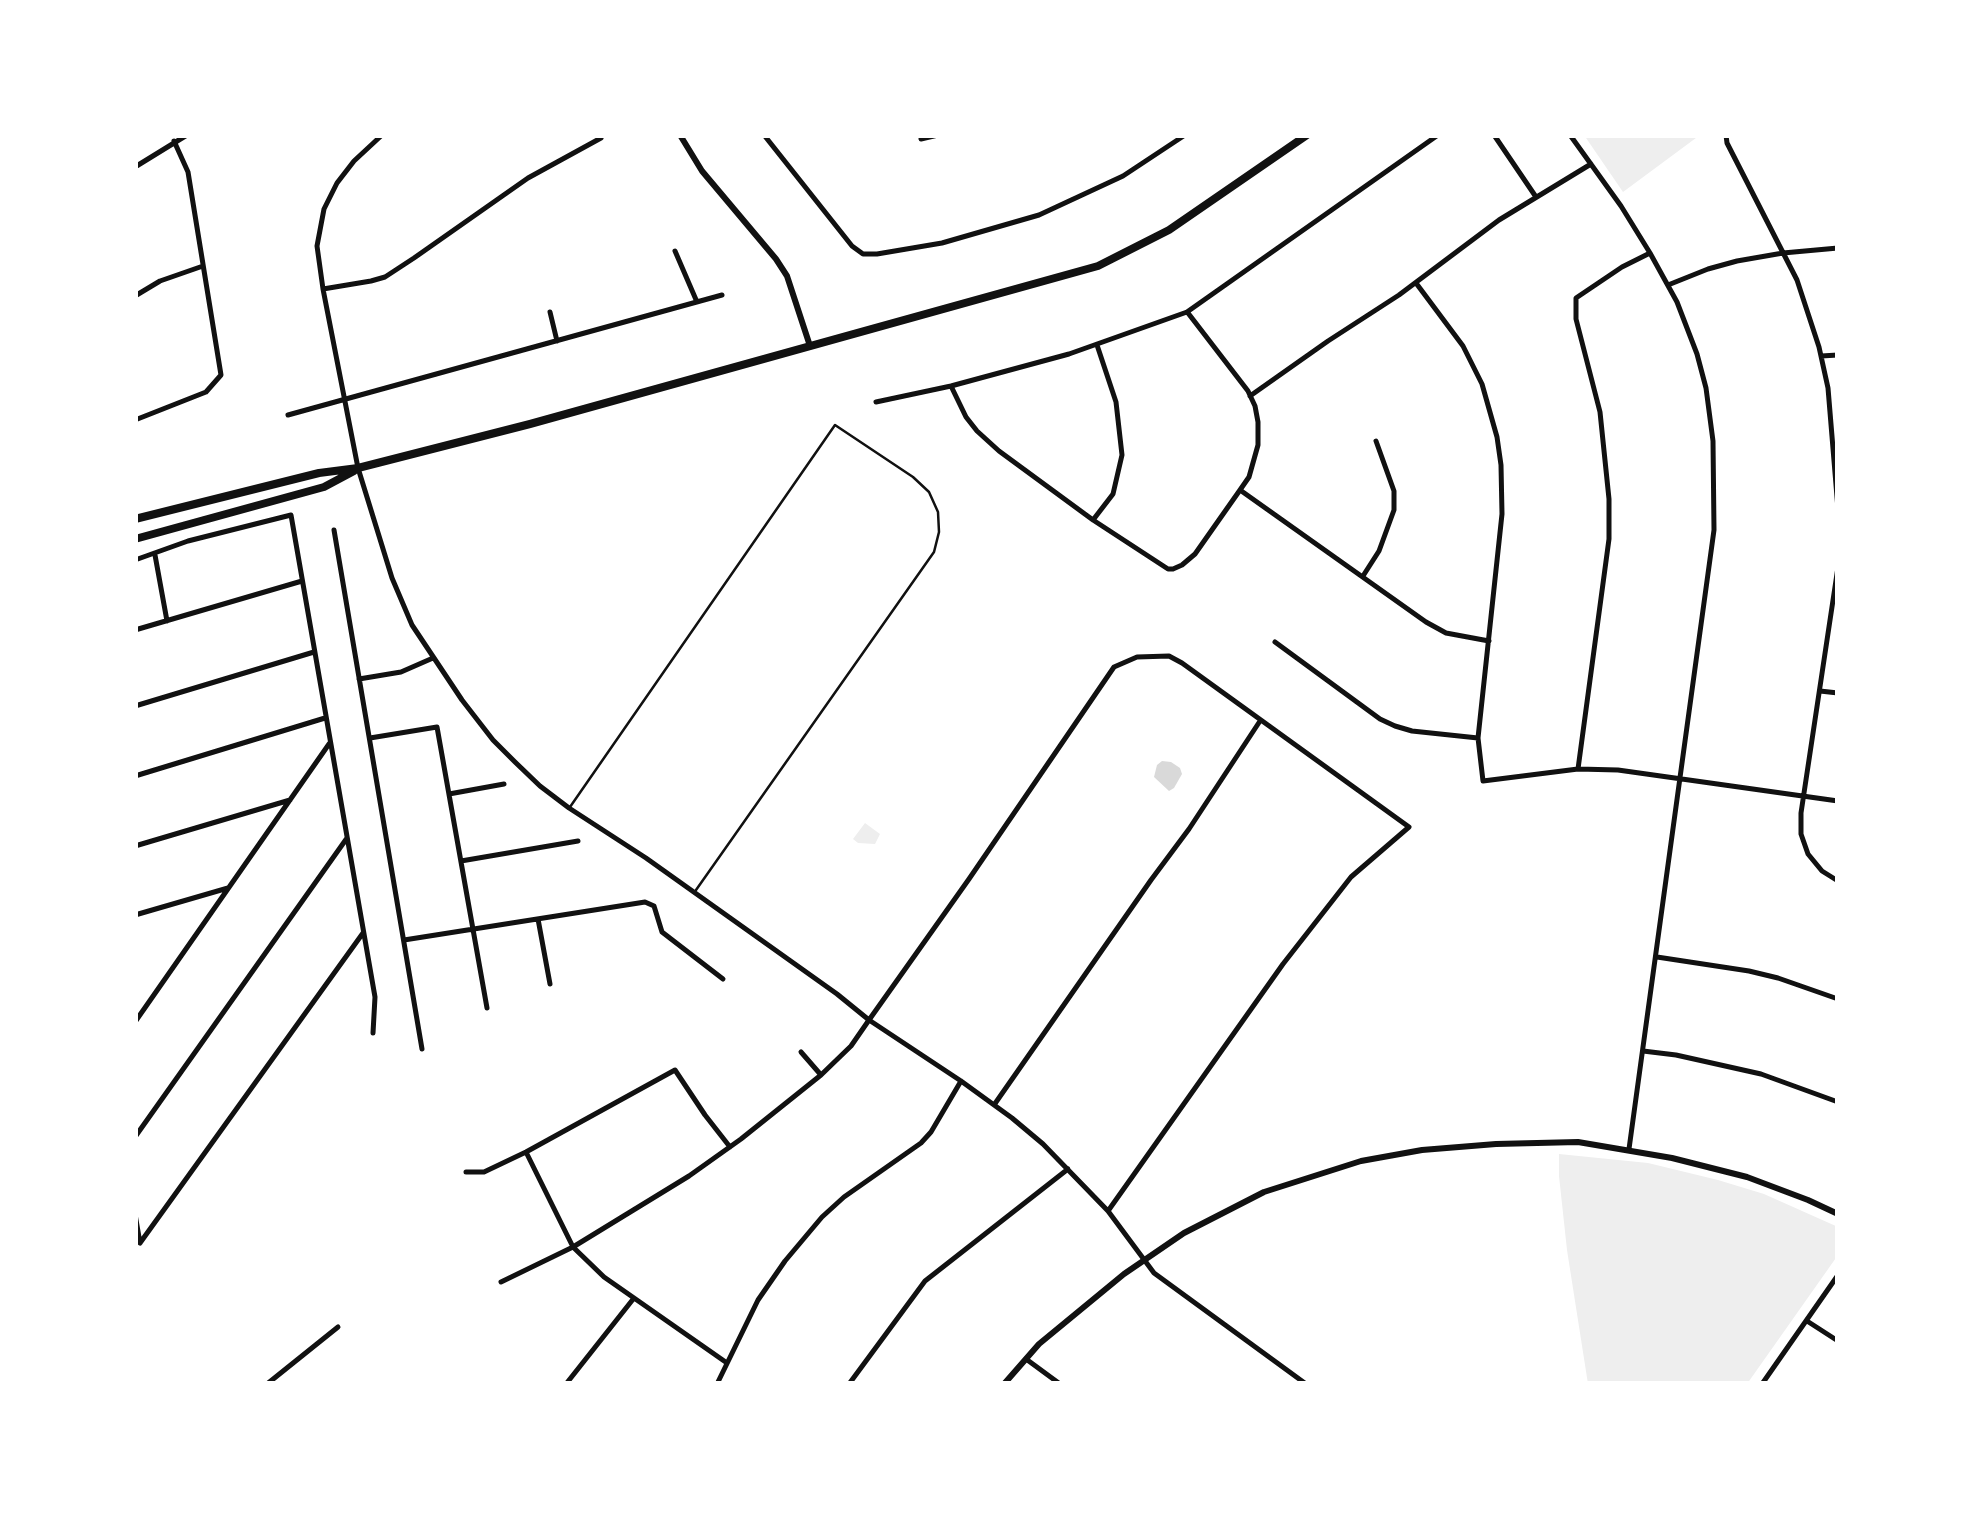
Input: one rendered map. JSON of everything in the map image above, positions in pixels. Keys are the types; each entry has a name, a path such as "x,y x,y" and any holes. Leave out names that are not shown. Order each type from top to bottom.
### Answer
{"main road":[{"path":"135,519 530,424 1098,266 1169,230 1307,135"},
{"path":"135,540 324,488 358,468"}],"street":[{"path":"135,167 187,135"},
{"path":"382,135 354,160 337,183 324,208 317,246 358,468 392,578 412,625 462,700 493,740 540,786 994,1104 1068,1168 1108,1211 1154,1274 1306,1384"},
{"path":"680,135 702,171 787,276 810,346"},
{"path":"764,135 852,246 863,254 942,243 1039,216 1123,176 1185,135"},
{"path":"921,139 938,135"},
{"path":"876,402 951,386 1097,345 1187,312 1438,135"},
{"path":"1494,135 1536,197"},
{"path":"1570,135 1650,253 1677,302 1706,388 1713,441 1714,530 1629,1150"},
{"path":"1726,135 1797,280 1821,356 1837,459 1838,509"},
{"path":"323,288 385,277 528,178 601,138"},
{"path":"135,420 206,392 221,375 188,172 174,142"},
{"path":"1250,396 1416,283 1499,220 1591,164"},
{"path":"1668,285 1722,265 1783,253 1838,248"},
{"path":"675,251 697,302"},
{"path":"1578,769 1610,526 1600,412 1576,319 1576,298 1622,266 1650,253"},
{"path":"135,296 160,281 203,266"},
{"path":"1416,283 1463,346 1482,384 1501,465 1502,514 1478,738 1483,782 1578,769 1618,770 1838,801"},
{"path":"288,415 722,295"},
{"path":"550,312 557,341"},
{"path":"951,386 977,431 1060,498 1173,569 1195,554 1249,477 1258,445 1258,422 1250,396 1187,312"},
{"path":"1093,520 1113,494 1122,455 1116,402 1097,345"},
{"path":"1821,356 1838,354"},
{"path":"1363,576 1380,551 1394,510 1394,491 1376,441"},
{"path":"1240,490 1426,622 1446,633 1488,641"},
{"path":"135,560 188,541 291,515 375,996 373,1033"},
{"path":"334,530 422,1049"},
{"path":"154,554 167,620"},
{"path":"1838,567 1801,813 1808,854 1822,871 1838,881"},
{"path":"135,630 302,581"},
{"path":"1275,642 1380,719 1412,731 1478,738"},
{"path":"135,706 314,652"},
{"path":"501,1282 573,1247 675,1186 821,1075 869,1020 1114,667 1137,657 1169,656 1409,827 1351,877 1282,964 1108,1211"},
{"path":"359,679 402,672 432,658"},
{"path":"1820,691 1838,693"},
{"path":"135,776 325,718"},
{"path":"994,1104 1189,830 1260,721"},
{"path":"370,738 437,728 487,1008"},
{"path":"135,1022 329,744"},
{"path":"448,794 504,784"},
{"path":"135,846 290,800"},
{"path":"135,1137 347,838"},
{"path":"461,862 578,841"},
{"path":"135,915 229,888"},
{"path":"404,940 645,902 654,906 662,932 723,979"},
{"path":"538,918 550,984"},
{"path":"135,1214 140,1243 364,933"},
{"path":"1657,957 1764,974 1838,999"},
{"path":"1643,1051 1761,1074 1838,1102"},
{"path":"800,1052 821,1075"},
{"path":"466,1172 484,1172 526,1152 676,1070 730,1147"},
{"path":"717,1384 758,1300 794,1250 844,1197 932,1132 962,1081"},
{"path":"1004,1384 1038,1344 1124,1274 1184,1233 1264,1192 1361,1161 1422,1150 1578,1142 1747,1177 1838,1214"},
{"path":"526,1152 573,1247 604,1278 727,1363"},
{"path":"849,1384 925,1281 1068,1168"},
{"path":"1762,1384 1838,1274"},
{"path":"566,1384 634,1298"},
{"path":"1806,1321 1838,1341"},
{"path":"266,1384 338,1327"},
{"path":"1026,1359 1060,1384"}],"lane":[{"path":"569,808 835,425 914,477 929,492 938,512 934,552 694,894"}],"shaded area":[{"path":"1584,135 1700,135 1623,192"},
{"path":"1162,761 1171,762 1182,774 1169,791 1154,777"},
{"path":"865,823 880,834 875,844 853,839"},
{"path":"1559,1154 1648,1163 1718,1180 1764,1194 1838,1227 1838,1255 1747,1384 1588,1384 1567,1250"}]}
